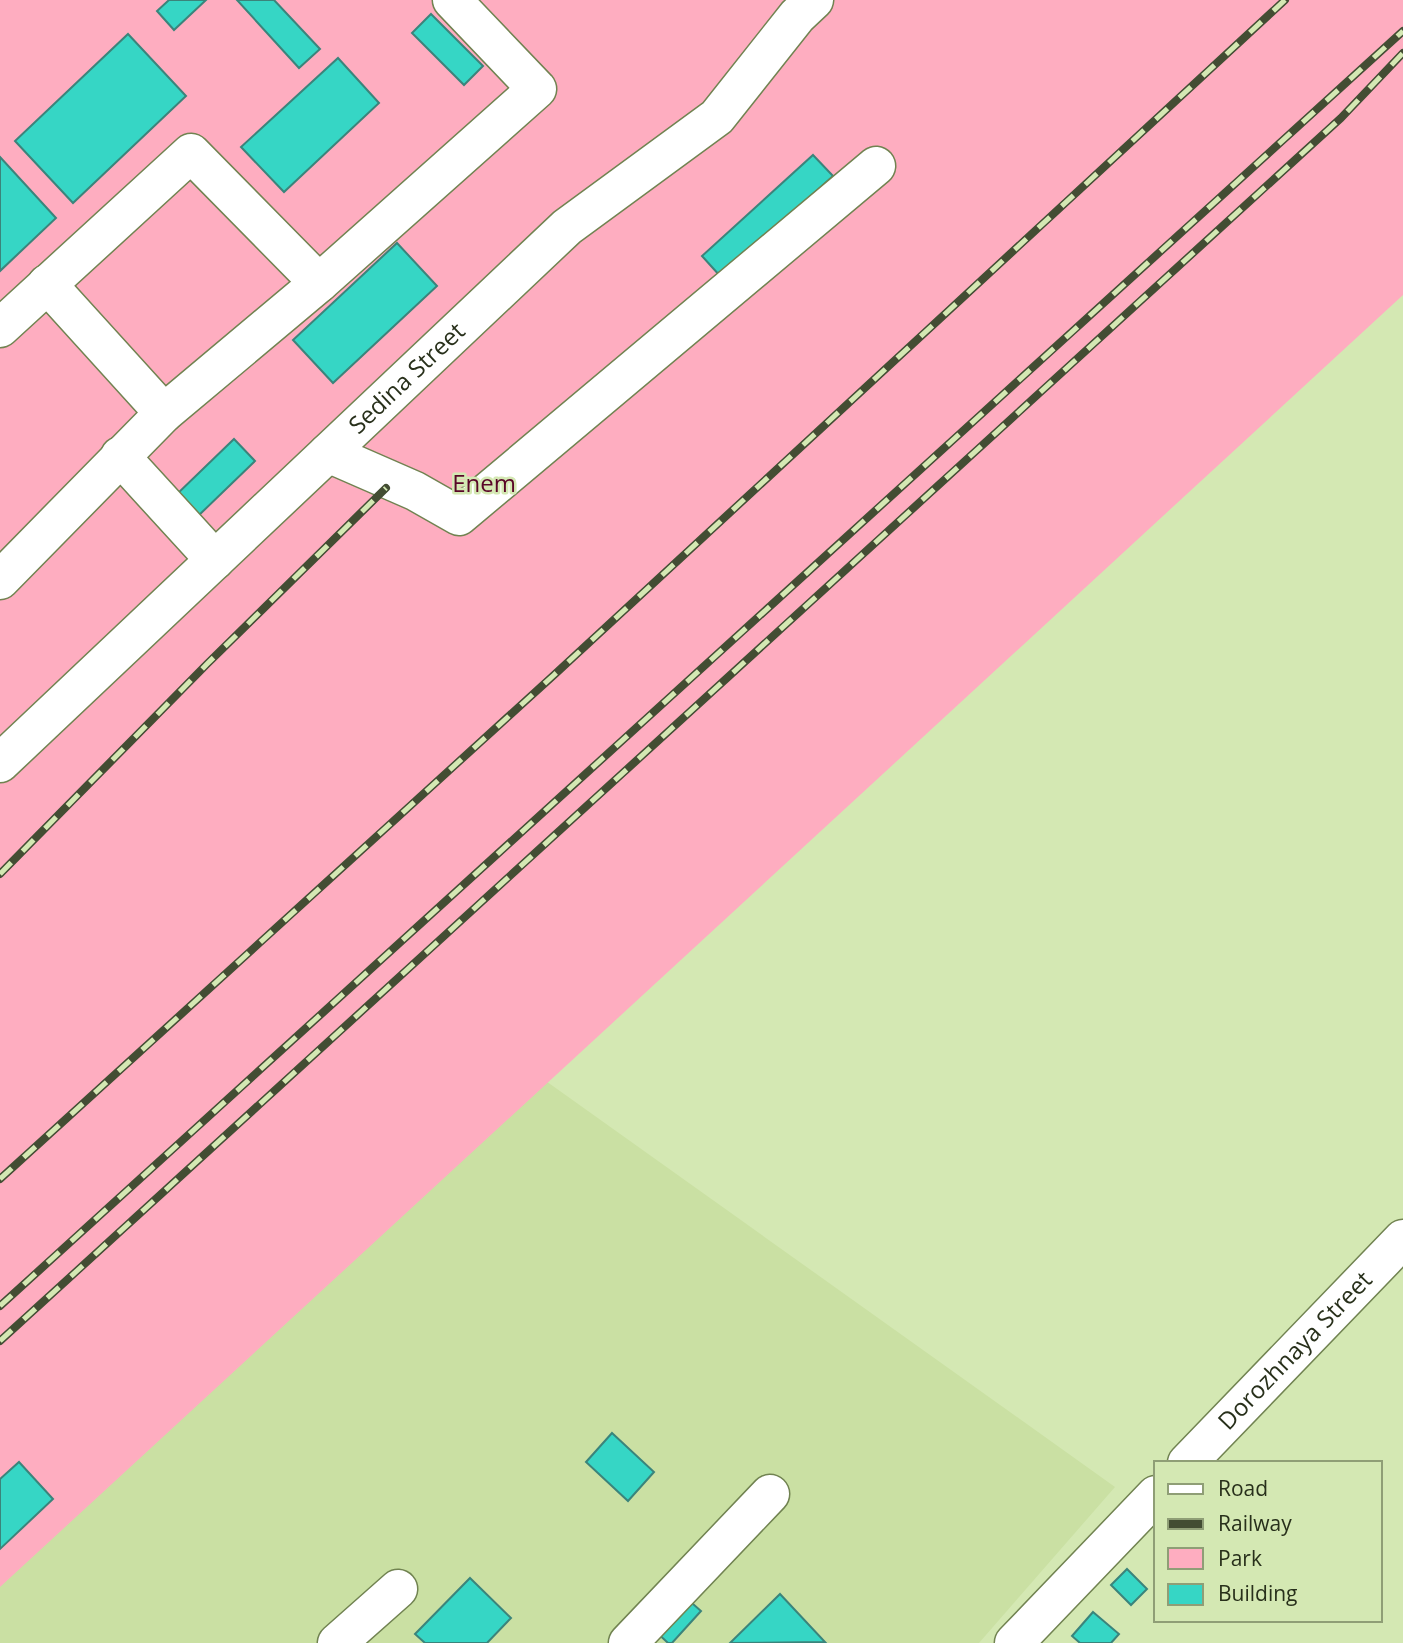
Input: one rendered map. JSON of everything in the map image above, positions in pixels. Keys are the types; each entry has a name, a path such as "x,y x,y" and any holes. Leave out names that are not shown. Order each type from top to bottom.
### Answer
{"street":[{"path":"0,580 164,413 319,283 537,89 452,0"},
{"name":"Sedina Street","path":"0,763 567,227 717,117 798,5"},
{"path":"0,328 191,153 319,283"},
{"path":"328,453 415,491 458,516 876,166"},
{"path":"47,284 164,413"},
{"path":"120,456 215,560"},
{"name":"Dorozhnaya Street","path":"1189,1461 1403,1239"},
{"path":"628,1643 770,1494"},
{"path":"1014,1643 1154,1497"},
{"path":"337,1643 398,1589"}],"shaded area":[{"path":"1403,0 452,1014 1115,1487 979,1643 0,1643 0,745"}],"green space":[{"name":"Enem","path":"0,0 1403,0 1403,295 0,1587"}],"building":[{"path":"169,0 206,0 174,30 157,11"},
{"path":"237,0 274,0 320,49 299,68"},
{"path":"431,14 483,66 464,85 412,33"},
{"path":"128,34 186,96 73,203 15,141"},
{"path":"338,58 379,103 284,192 241,147"},
{"path":"813,155 833,176 721,277 702,256"},
{"path":"0,157 56,218 0,271"},
{"path":"397,243 437,286 333,383 293,340"},
{"path":"234,439 255,461 196,518 175,496"},
{"path":"612,1433 654,1472 628,1501 586,1462"},
{"path":"19,1462 53,1499 0,1549 0,1479"},
{"path":"1127,1569 1147,1589 1131,1605 1111,1585"},
{"path":"470,1578 511,1618 487,1643 425,1643 415,1634"},
{"path":"780,1594 825,1642 730,1643"},
{"path":"684,1596 701,1611 672,1643 668,1643 653,1629"},
{"path":"1093,1612 1119,1634 1111,1643 1080,1643 1072,1636"}],"railway":[{"path":"0,1179 554,675 1285,0"},
{"path":"0,1306 1403,31"},
{"path":"0,1341 1341,118 1403,53"},
{"path":"0,874 207,664 386,488"}]}
